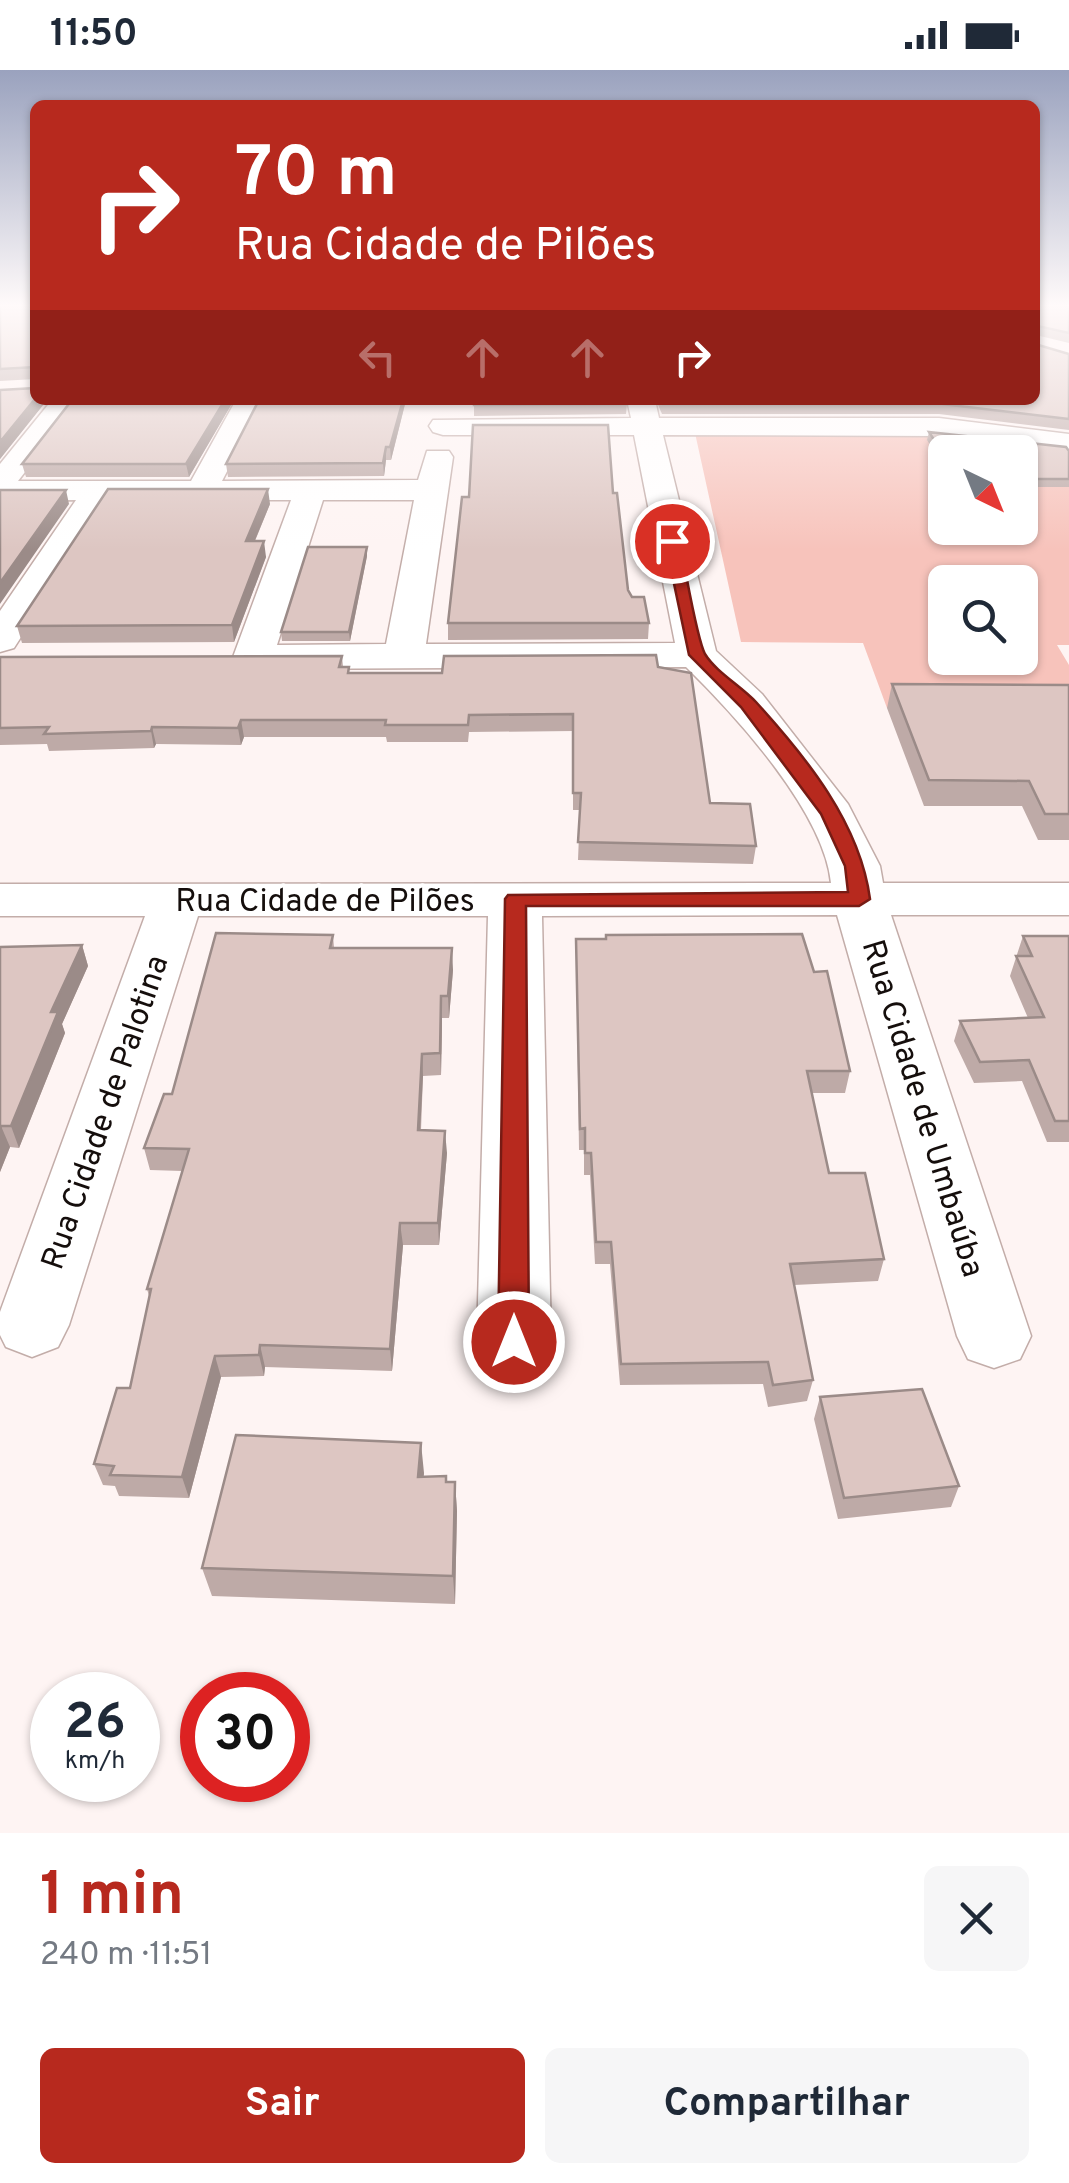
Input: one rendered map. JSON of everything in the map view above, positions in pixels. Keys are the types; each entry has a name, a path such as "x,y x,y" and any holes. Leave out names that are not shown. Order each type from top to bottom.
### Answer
{"street":[{"path":"0,487 63,405"},
{"path":"201,490 247,405"},
{"path":"404,656 445,413 825,413 1069,443"},
{"path":"310,490 235,658 697,655 644,413"},
{"path":"0,487 99,491 432,490"},
{"path":"0,640 99,491"},
{"name":"Rua Cidade de Umbaúba","path":"697,655 748,704 785,748 831,814 855,866 859,899 994,1336"},
{"path":"514,1342 516,899"},
{"name":"Rua Cidade de Pilões","path":"0,900 1069,899"},
{"name":"Rua Cidade de Palotina","path":"32,1325 177,900"}],"shaded area":[{"path":"695,433 928,436 928,545 1038,545 1038,446 1069,449 1069,645 1057,645 1069,665 1069,709 887,708 863,643 741,642"}],"building":[{"path":"1040,385 1069,385 1069,419 950,405 1040,405"},
{"path":"30,388 30,405 0,442 0,390"},
{"path":"68,405 222,405 186,464 22,464"},
{"path":"256,405 402,405 383,463 226,464"},
{"path":"473,425 608,425 613,493 617,493 628,590 632,597 644,597 649,623 448,623 462,497 469,497"},
{"path":"1038,444 1066,447 1069,479 1038,479"},
{"path":"108,489 268,489 246,541 264,541 232,625 17,626"},
{"path":"0,490 66,490 0,583"},
{"path":"308,547 367,547 349,632 281,632"},
{"path":"656,655 658,667 691,673 710,803 750,804 756,846 578,842 581,793 573,793 573,714 469,715 468,725 385,725 386,720 241,720 238,728 152,727 151,731 44,734 49,727 0,728 0,657 342,656 339,667 349,667 348,673 442,673 444,656"},
{"path":"892,684 1069,685 1069,814 1045,814 1029,781 929,780"},
{"path":"216,933 333,935 330,948 452,948 448,996 441,996 440,1053 422,1054 418,1130 445,1131 438,1223 400,1223 390,1349 260,1345 259,1355 215,1356 182,1477 110,1475 114,1466 94,1464 117,1388 130,1388 151,1289 147,1289 189,1149 144,1148 164,1094 172,1094"},
{"path":"802,934 814,972 827,971 850,1071 807,1071 829,1173 865,1173 884,1259 790,1264 813,1380 773,1385 768,1362 621,1364 611,1242 596,1242 591,1153 585,1153 585,1128 580,1129 576,939 606,939 606,935"},
{"path":"1023,936 1069,936 1069,1121 1055,1121 1029,1060 980,1062 960,1021 1044,1017 1016,956 1032,956"},
{"path":"82,945 51,1012 58,1012 11,1126 0,1129 0,947"},
{"path":"922,1389 959,1486 844,1498 820,1397"},
{"path":"236,1435 421,1443 418,1477 446,1476 446,1482 455,1482 453,1576 202,1568"}],"route":[{"path":"514,1342 516,899 859,899 855,866 831,814 785,748 748,704 697,655 672,541"}]}
